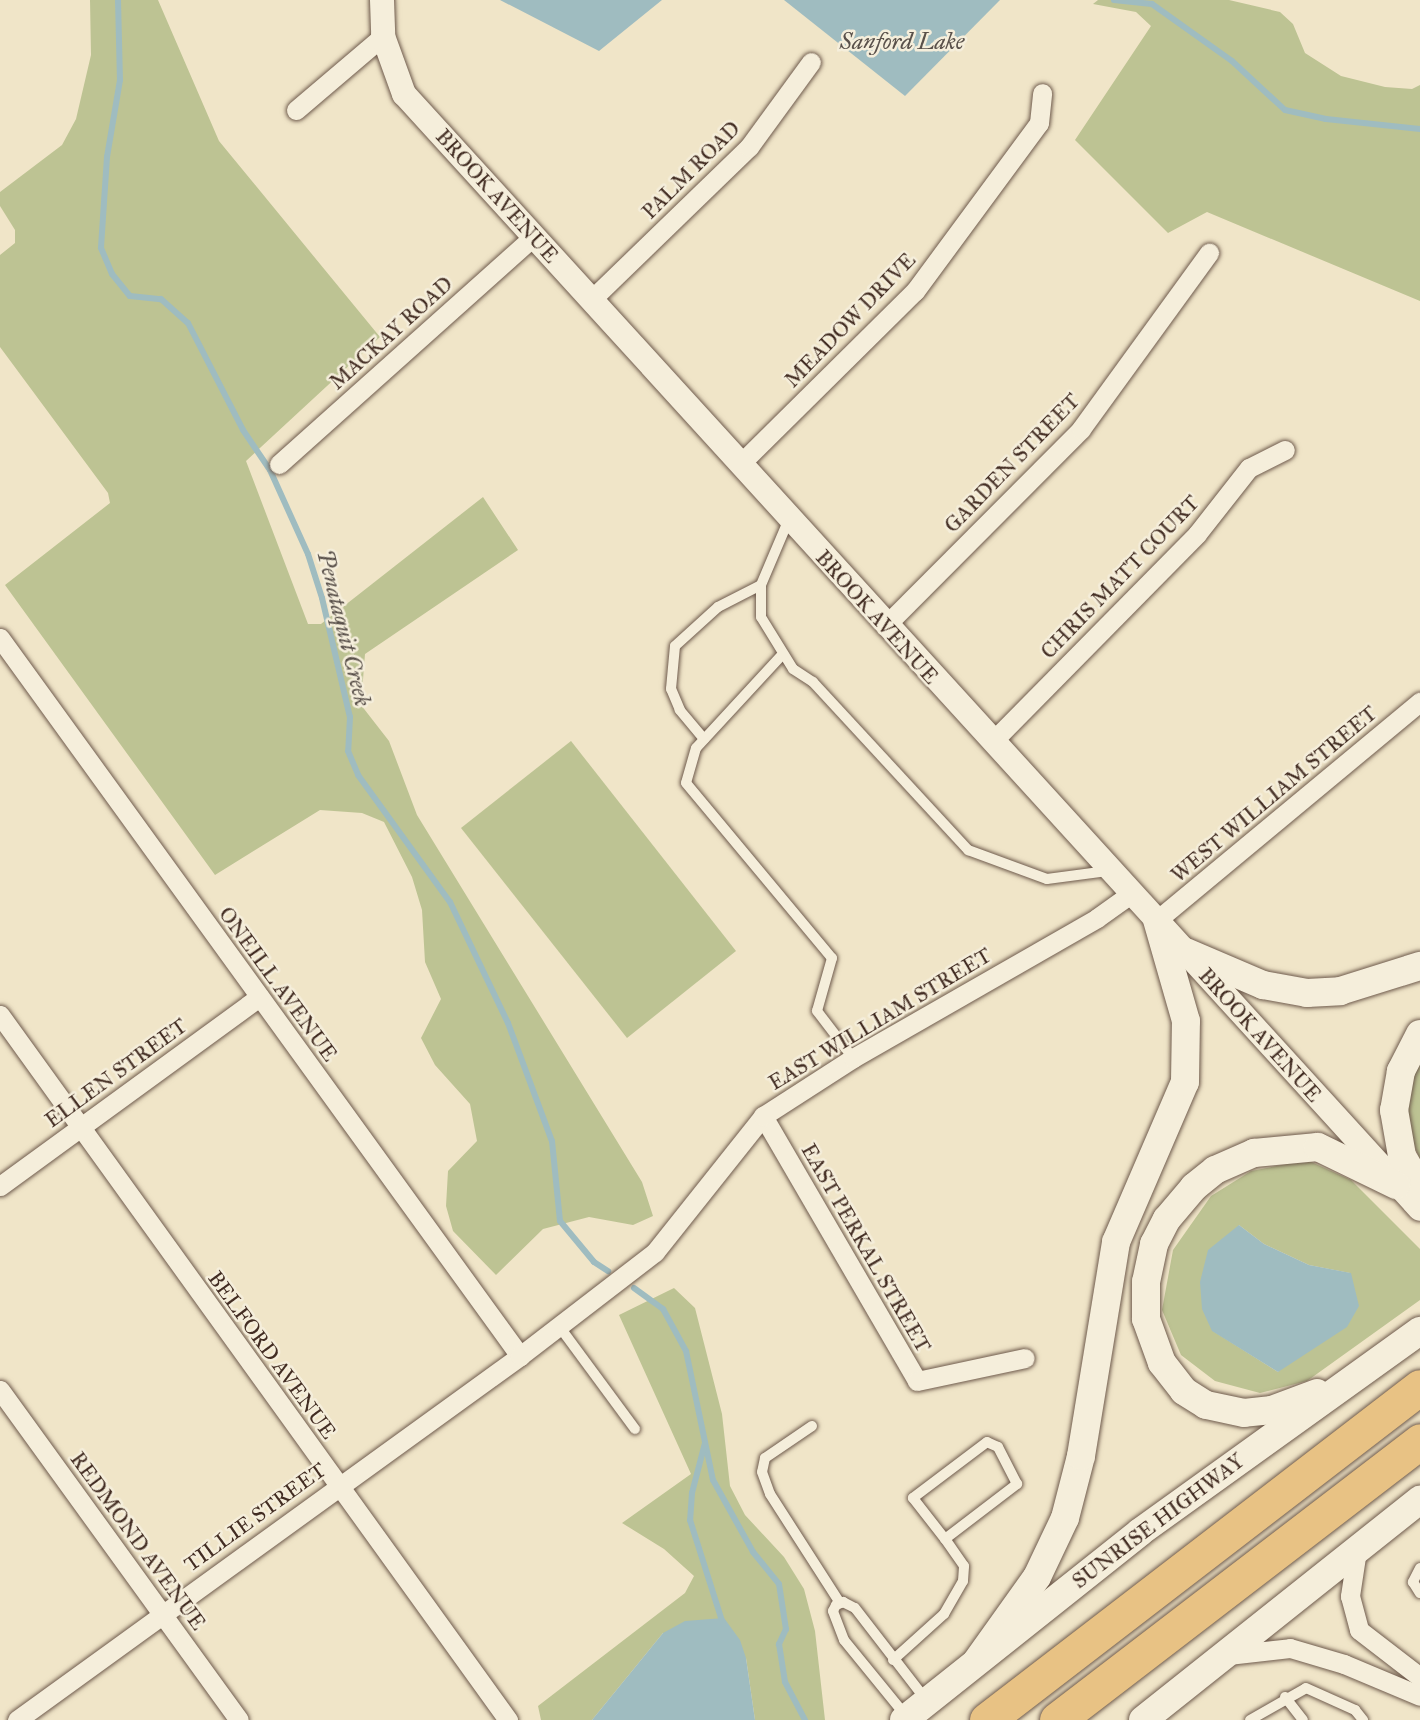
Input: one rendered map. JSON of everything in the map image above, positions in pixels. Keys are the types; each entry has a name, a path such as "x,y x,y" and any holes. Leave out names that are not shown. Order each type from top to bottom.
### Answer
{"highway":[{"path":"987,1720 1420,1387"},
{"path":"1057,1720 1420,1441"},
{"path":"964,1720 1063,1660"}],"main road":[{"path":"977,1661 1037,1577 1065,1518 1081,1456 1116,1242 1185,1082 1186,1021 1157,920"},
{"path":"1186,952 1263,985 1307,993 1340,991 1420,966"},
{"path":"1408,1186 1394,1110 1401,1071 1420,1034"},
{"path":"1362,1375 1265,1411 1230,1412 1206,1405 1176,1383 1157,1353 1146,1319 1147,1269 1160,1232 1185,1196 1215,1170 1247,1156 1284,1147 1318,1147 1408,1186"},
{"name":"SUNRISE HIGHWAY","path":"913,1713 1150,1525 1420,1331"},
{"path":"1143,1720 1420,1500"}],"street":[{"name":"BROOK AVENUE","path":"382,0 383,36 404,94 885,626 1186,952 1408,1186 1420,1209"},
{"path":"296,110 383,36"},
{"name":"PALM ROAD","path":"592,299 749,148 811,62"},
{"name":"MEADOW DRIVE","path":"740,464 915,291 1039,123 1042,93"},
{"name":"MACKAY ROAD","path":"279,464 534,236"},
{"name":"GARDEN STREET","path":"885,626 1081,429 1209,253"},
{"name":"CHRIS MATT COURT","path":"992,742 1197,534 1249,468 1284,450"},
{"name":"ONEILL AVENUE","path":"0,639 520,1356"},
{"name":"WEST WILLIAM STREET","path":"1157,920 1420,702"},
{"name":"EAST WILLIAM STREET","path":"655,1252 763,1116 853,1058 1097,918 1132,893"},
{"name":"ELLEN STREET","path":"0,1186 259,997"},
{"name":"BELFORD AVENUE","path":"0,1015 508,1720"},
{"name":"EAST PERKAL STREET","path":"763,1116 917,1381 1025,1358"},
{"name":"TILLIE STREET","path":"17,1720 162,1612 520,1356 655,1252"},
{"name":"REDMOND AVENUE","path":"0,1390 239,1720"},
{"path":"1357,1550 1350,1596 1354,1621 1369,1641 1420,1677"},
{"path":"1224,1656 1272,1647 1297,1650 1420,1696"}],"lane":[{"path":"789,519 761,585 761,617 781,656 813,682 968,850 1047,879 1111,870"},
{"path":"704,740 680,710 671,689 675,646 718,607 761,585"},
{"path":"781,656 696,748 686,783 797,911 832,958 817,1011 853,1058"},
{"path":"559,1326 635,1429"},
{"path":"812,1426 765,1458 762,1472 770,1494 840,1603 855,1608 893,1660 913,1713"},
{"path":"893,1660 944,1614 963,1581 964,1566 913,1498 987,1442 998,1447 1017,1484 945,1539"},
{"path":"1420,1568 1413,1582 1420,1593"},
{"path":"840,1603 833,1611 844,1640 913,1713"},
{"path":"1250,1720 1285,1697 1306,1688 1355,1710 1363,1720"},
{"path":"1285,1697 1303,1720"}],"green space":[{"path":"90,0 158,0 219,141 380,337 246,461 308,624 321,624 483,497 518,550 365,654 361,705 389,741 417,815 642,1182 653,1216 633,1225 589,1217 543,1229 496,1275 453,1231 446,1206 448,1171 477,1141 470,1104 435,1065 421,1038 441,999 425,962 422,910 412,877 384,822 362,813 320,810 215,875 5,585 110,503 108,493 0,347 0,255 15,243 15,230 0,206 0,192 62,145 76,119 91,55"},
{"path":"1098,0 1229,0 1280,12 1293,24 1305,53 1341,76 1385,87 1412,89 1420,85 1420,301 1207,212 1168,233 1075,140 1151,26 1136,12 1093,4"},
{"path":"571,741 736,951 627,1038 461,828"},
{"path":"1420,1051 1420,1160 1404,1118"},
{"path":"1307,1160 1351,1180 1420,1249 1420,1300 1307,1381 1260,1393 1215,1381 1181,1355 1162,1310 1173,1250 1211,1196 1251,1171","holes":["1239,1225 1264,1244 1309,1265 1350,1273 1278,1372 1213,1331"]},
{"path":"674,1288 695,1308 722,1414 730,1486 745,1515 784,1557 804,1589 815,1631 825,1720 755,1720 746,1658 663,1633 592,1720 541,1720 538,1706 685,1593 694,1576 664,1549 622,1523 691,1474 619,1315"}],"water":[{"path":"500,0 662,0 599,51"},
{"name":"Sanford Lake","path":"784,0 1000,0 905,96"},
{"path":"1239,1225 1264,1244 1309,1265 1351,1273 1359,1306 1347,1327 1278,1372 1212,1331 1202,1309 1200,1282 1208,1250"},
{"path":"724,1618 740,1640 746,1658 755,1720 592,1720 663,1633 685,1621"}],"waterway":[{"name":"Penataquit Creek","path":"118,0 120,80 107,157 101,248 112,274 130,296 161,299 188,323 243,430 270,470 308,554 322,598 350,717 348,751 358,775 450,902 508,1023 552,1141 560,1221 594,1262 608,1271"},
{"path":"1114,0 1152,4 1232,61 1285,110 1326,119 1420,129"},
{"name":"Penataquit Creek","path":"634,1288 663,1309 686,1351 713,1480 753,1552 779,1584 786,1629 779,1644 785,1682 805,1720"},
{"path":"705,1443 692,1493 690,1520 723,1624"}]}
